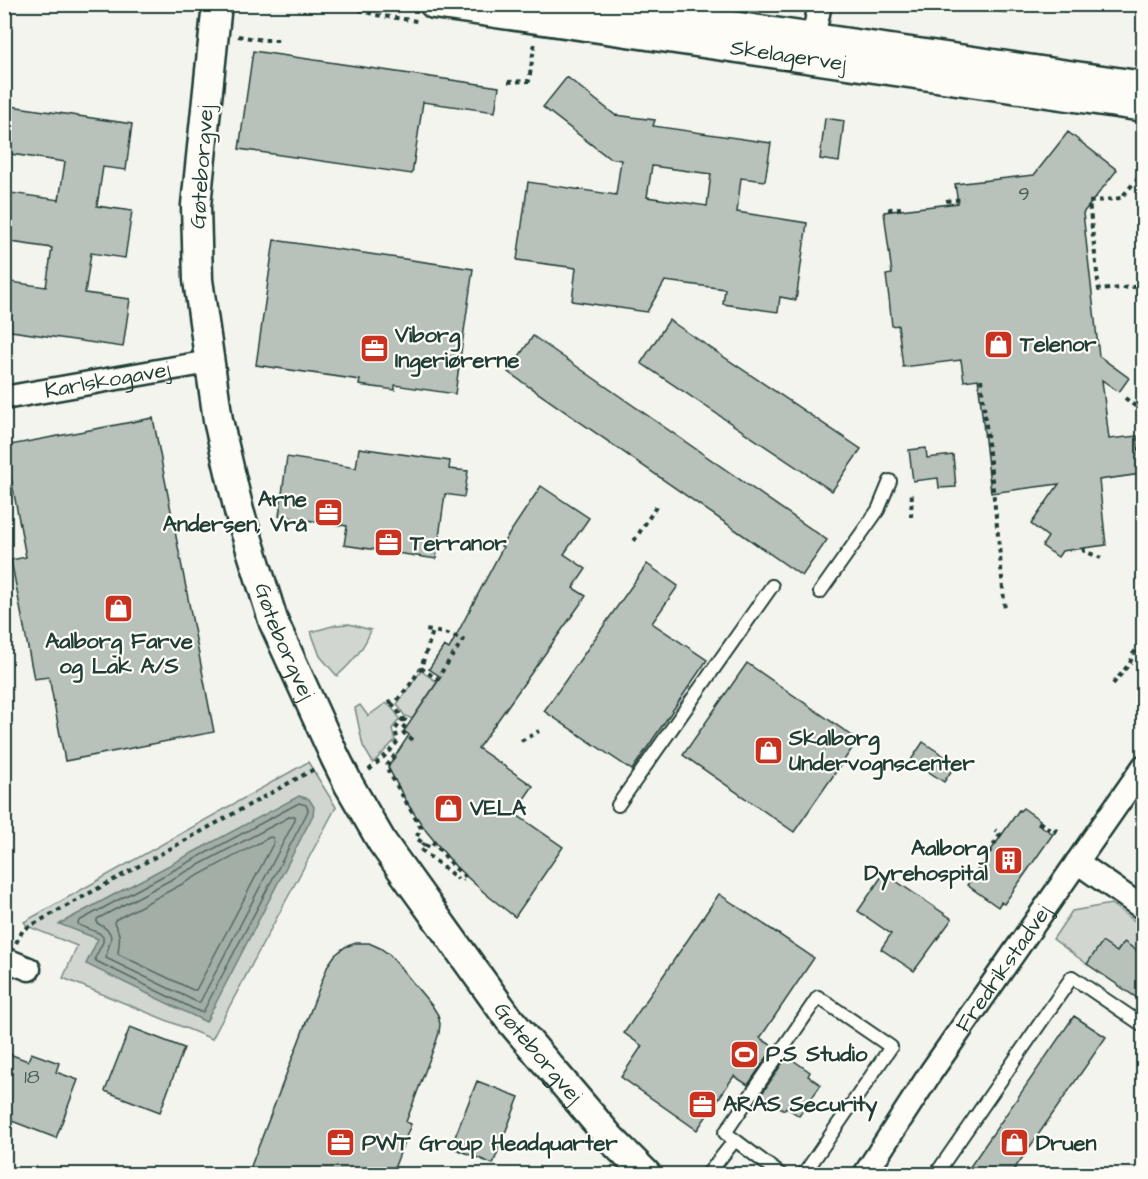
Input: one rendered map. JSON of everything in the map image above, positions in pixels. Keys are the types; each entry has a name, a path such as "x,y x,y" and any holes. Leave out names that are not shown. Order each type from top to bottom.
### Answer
{"street":[{"name":"Gøteborgvej","path":"218,4 196,205 198,280 218,420 239,511 274,623 335,757 382,842 509,1019 611,1139 646,1174"},
{"name":"Skelagervej","path":"434,4 539,20 1143,86"},
{"name":"Skelagervej","path":"580,4 811,49 1143,107"},
{"path":"811,49 820,4"},
{"name":"Karlskogavej","path":"4,398 209,362"},
{"name":"Fredrikstadvej","path":"865,1174 930,1073 1143,766"},
{"path":"1077,862 1143,909"},
{"path":"6,960 29,969"}],"lane":[{"path":"820,592 878,510 890,481"},
{"path":"618,805 772,586"},
{"path":"936,1174 1072,977 1143,1026"},
{"path":"780,1174 725,1133 818,998 891,1047 804,1174"},
{"path":"708,1174 735,1140"}],"path":[{"path":"508,82 529,81 539,20"},
{"path":"214,33 264,40 282,40"},
{"path":"1143,171 1121,198 1089,202 1099,291 1143,286"},
{"path":"946,201 964,199"},
{"path":"890,211 890,209 901,208"},
{"path":"981,379 1005,611"},
{"path":"1125,398 1142,409"},
{"path":"911,517 912,490"},
{"path":"634,541 656,507"},
{"path":"1083,548 1084,551 1101,558"},
{"path":"421,668 437,679 463,640 448,634 425,630"},
{"path":"393,705 410,679 421,668 433,631"},
{"path":"1113,684 1130,663 1133,654 1143,640"},
{"path":"388,700 405,720"},
{"path":"405,720 401,731 413,740"},
{"path":"405,720 395,730 398,741 394,754 386,767 421,828 416,838 430,848 434,843 466,877 463,881"},
{"path":"521,741 539,731"},
{"path":"349,785 394,754"},
{"path":"6,960 23,930 335,757"},
{"path":"1039,822 1054,832 1057,828"},
{"path":"989,853 1000,834 995,830"},
{"path":"424,843 420,849 458,879"}],"shaded area":[{"path":"349,624 371,630 357,655 337,676 320,656 311,632"},
{"path":"421,671 437,682 412,719 404,715 397,704"},
{"path":"386,703 399,719 392,729 395,740 373,763 363,746 355,708 360,705 368,716"},
{"path":"308,762 336,807 212,1039 63,978 77,946 27,926 24,922"},
{"path":"1111,904 1143,927 1143,955 1124,942 1117,952 1087,964 1053,939 1072,911"}],"water":[{"path":"299,796 309,799 314,807 313,815 206,1022 86,964 98,939 59,924"}],"building":[{"path":"253,51 499,87 495,112 423,102 412,174 239,149"},
{"path":"567,77 615,115 655,120 653,126 771,143 765,181 741,178 737,212 807,223 796,300 780,297 778,312 723,304 725,289 665,281 647,312 572,301 576,268 517,260 528,182 616,195 621,160 609,158 543,107","holes":["652,166 711,174 707,206 647,197"]},
{"path":"4,105 132,124 126,170 103,167 97,206 132,211 125,258 91,253 85,293 130,299 123,347 4,330 4,281 46,287 52,248 4,241 4,192 59,200 65,162 4,153"},
{"path":"825,118 844,121 839,162 820,159"},
{"name":"Telenor","path":"1068,132 1117,170 1083,213 1099,356 1129,378 1119,392 1102,380 1109,439 1137,436 1141,474 1099,480 1106,545 1062,551 1058,557 1042,546 1048,537 1031,524 1059,484 991,493 978,379 964,381 961,360 903,367 898,325 892,326 886,275 892,274 884,212 958,203 955,184 1034,175"},
{"path":"274,240 473,269 455,394 395,385 395,390 359,385 360,380 256,365"},
{"path":"669,320 861,449 832,491 641,363"},
{"path":"533,336 827,540 802,576 508,372"},
{"path":"153,418 214,732 65,761 49,677 34,679 11,560 26,557 5,446"},
{"path":"359,448 450,461 449,469 468,471 464,497 445,494 436,559 344,545 347,526 279,516 287,457 356,468"},
{"path":"926,448 927,458 953,455 956,487 939,488 938,478 913,481 909,450"},
{"path":"541,486 589,518 564,554 586,569 573,588 586,596 478,748 533,786 514,813 563,847 515,917 456,867 407,803 388,767 409,735 404,731 441,677 429,669 444,646 449,649 503,547 501,546"},
{"path":"647,564 678,586 652,623 707,660 632,770 544,711"},
{"path":"747,663 858,740 794,832 683,755"},
{"path":"923,742 956,764 944,782 911,760"},
{"name":"Aalborg Dyrehospital","path":"1023,808 1040,820 1038,824 1053,834 1004,904 1001,902 998,907 967,885 1019,810"},
{"path":"884,873 952,919 914,971 881,949 891,934 858,911"},
{"path":"719,894 814,958 760,1038 774,1047 748,1085 734,1076 697,1130 621,1077 642,1046 624,1033"},
{"path":"1102,942 1117,952 1124,942 1143,955 1143,1002 1087,964"},
{"path":"356,943 369,943 390,955 433,1007 440,1024 436,1042 406,1122 411,1124 392,1174 248,1174 328,965 345,947"},
{"path":"1074,1016 1106,1037 1011,1174 965,1174"},
{"path":"130,1027 184,1048 160,1112 105,1091"},
{"path":"4,1052 28,1061 31,1053 59,1063 56,1072 78,1080 56,1138 4,1118"},
{"path":"787,1056 810,1072 808,1076 821,1085 799,1116 786,1107 784,1110 761,1095"},
{"path":"477,1081 519,1097 493,1164 451,1147"}],"place":[{"name":"Telenor","path":"999,344"},
{"name":"Viborg Ingeriørerne","path":"374,348"},
{"name":"Arne Andersen, Vrå","path":"328,512"},
{"name":"Terranor","path":"389,543"},
{"name":"Aalborg Farve og Lak A/S","path":"119,609"},
{"name":"Skalborg Undervognscenter","path":"768,751"},
{"name":"VELA","path":"449,808"},
{"name":"Aalborg Dyrehospital","path":"1009,861"},
{"name":"P.S Studio","path":"745,1054"},
{"name":"ARAS Security","path":"702,1104"},
{"name":"PWT Group Headquarter","path":"341,1143"},
{"name":"Druen","path":"1015,1143"}]}
